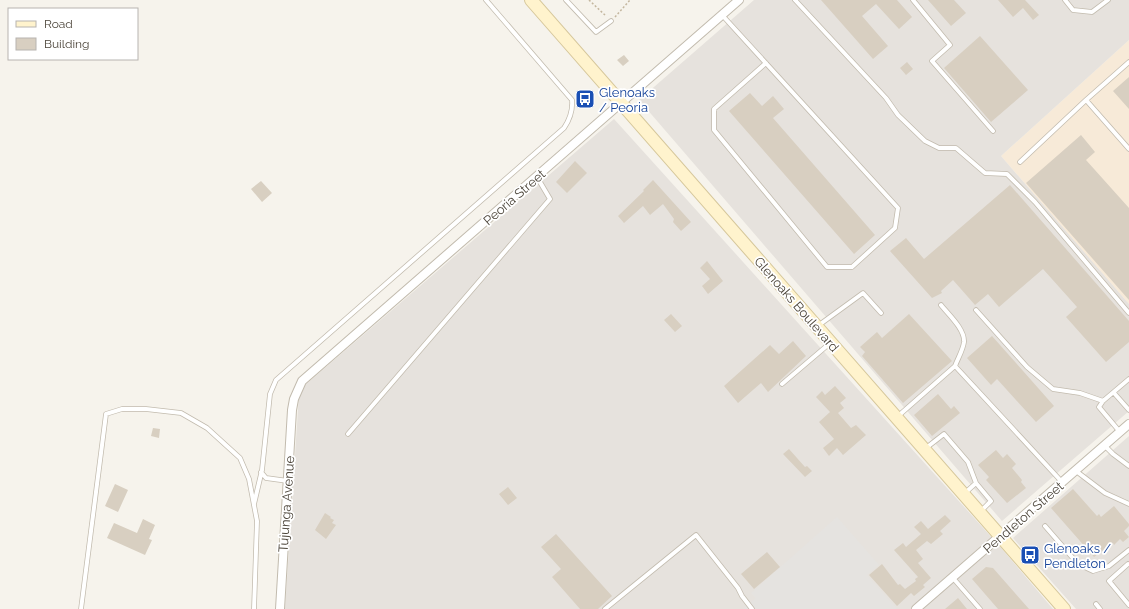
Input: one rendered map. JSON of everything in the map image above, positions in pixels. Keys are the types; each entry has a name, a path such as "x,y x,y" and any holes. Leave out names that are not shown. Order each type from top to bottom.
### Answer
{"main road":[{"name":"Glenoaks Boulevard","path":"531,0 1064,609"}],"street":[{"name":"Peoria Street","path":"294,399 302,381 739,0"},
{"name":"Tujunga Avenue","path":"280,609 294,399"},
{"name":"Pendleton Street","path":"916,609 1001,537 1129,424"}],"lane":[{"path":"254,504 261,472 270,394 276,380 564,128 570,119 573,108 572,100 486,0"},
{"path":"566,0 596,32 611,21"},
{"path":"795,0 886,98 916,135 924,141 939,148 956,148 985,173 1007,174 1035,202 1129,313"},
{"path":"914,0 950,45 932,61 993,131"},
{"path":"1065,0 1073,10 1092,12 1108,0"},
{"path":"722,15 766,63 898,208 895,228 852,267 827,267 714,130 714,109 766,63"},
{"path":"1020,162 1129,62"},
{"path":"1086,100 1129,150"},
{"path":"348,434 550,199 537,177"},
{"path":"817,327 862,293 881,312"},
{"path":"897,418 955,366 964,341 962,332 941,305"},
{"path":"976,310 1027,367 1053,389 1080,393 1103,401"},
{"path":"782,384 830,342"},
{"path":"955,366 1062,483"},
{"path":"1120,432 1099,407 1103,401 1129,379"},
{"path":"1114,393 1129,410"},
{"path":"81,609 106,414 122,408 146,408 181,413 207,428 240,458 249,479 257,521 254,609"},
{"path":"924,450 944,434 968,462 976,483 991,502 980,512"},
{"path":"1105,446 1129,466"},
{"path":"1076,471 1105,493 1129,504"},
{"path":"261,472 266,478 288,481"},
{"path":"964,494 976,483"},
{"path":"1045,526 1078,564 1092,571 1109,566 1129,550"},
{"path":"605,609 696,535 738,588 752,609"},
{"path":"1122,556 1128,564 1108,581 1129,604"},
{"path":"953,578 980,609"},
{"path":"1096,604 1100,609"}],"path":[{"path":"589,0 611,21 630,0"}],"shaded area":[{"path":"754,0 1129,0 1129,40 1001,156 1129,304 1129,411 1002,521 639,100"},
{"path":"1129,40 1129,304 1001,156"},
{"path":"614,119 994,540 914,609 285,609 299,394 305,385"},
{"path":"1129,436 1129,609 1076,609 1013,538"},
{"path":"837,517 879,565 867,575 897,609 743,609 756,598 751,593"},
{"path":"997,543 1053,609 920,609"}],"building":[{"path":"821,0 897,0 912,17 899,29 876,4 862,16 888,46 873,59"},
{"path":"928,0 954,0 966,13 951,26"},
{"path":"998,0 1025,0 1039,15 1033,20 1023,8 1013,17"},
{"path":"980,36 1028,90 991,122 944,68"},
{"path":"624,55 629,61 623,66 617,60"},
{"path":"907,62 913,69 906,75 900,68"},
{"path":"1129,77 1129,109 1113,91"},
{"path":"750,93 762,106 773,96 784,109 773,118 875,235 854,254 729,111"},
{"path":"1081,135 1095,152 1086,160 1129,208 1129,300 1026,183"},
{"path":"575,161 587,173 567,193 556,182"},
{"path":"653,180 691,222 681,231 673,222 674,219 663,204 650,215 643,206 624,223 618,216 644,191 643,190"},
{"path":"261,181 272,193 262,202 251,189"},
{"path":"1010,185 1129,321 1129,342 1106,362 1066,317 1077,307 1043,269 999,307 988,294 975,305 953,280 941,291 942,293 932,298 890,251 906,238 924,259"},
{"path":"707,261 723,281 708,294 702,286 710,279 700,268"},
{"path":"671,314 682,326 675,332 664,320"},
{"path":"909,314 952,361 903,403 862,356 865,352 860,347 877,332 882,338"},
{"path":"992,336 1054,406 1036,422 997,379 991,385 967,358"},
{"path":"793,341 806,356 768,392 761,383 738,403 724,386 770,345 779,354"},
{"path":"835,386 846,398 840,403 844,408 838,413 851,428 856,425 866,435 843,455 837,448 829,456 823,448 834,439 819,422 830,412 816,397 822,391 825,395"},
{"path":"938,394 951,409 954,406 960,413 932,436 914,415"},
{"path":"153,428 160,429 159,438 151,436"},
{"path":"789,449 805,467 807,466 812,471 805,477 783,454"},
{"path":"996,450 1003,458 1007,454 1016,464 1012,468 1022,480 1021,482 1026,488 1007,503 986,480 989,477 978,465"},
{"path":"115,484 128,490 118,512 105,506"},
{"path":"508,487 517,498 508,505 499,494"},
{"path":"1073,489 1097,516 1099,514 1101,517 1114,506 1129,524 1124,531 1129,537 1123,542 1120,539 1114,545 1113,543 1094,557 1051,508"},
{"path":"325,513 334,520 332,523 336,525 326,539 315,530"},
{"path":"945,515 951,521 940,531 943,534 931,544 927,541 916,550 923,559 918,563 931,578 923,585 925,587 914,596 911,593 897,606 869,575 882,564 898,585 900,584 905,589 916,581 915,579 918,577 894,550 903,543 906,547 921,534 914,527 921,521 928,529"},
{"path":"143,519 155,525 149,539 152,540 145,555 107,538 114,523 137,533"},
{"path":"556,534 612,596 598,609 580,609 552,577 561,569 541,547"},
{"path":"767,552 780,567 754,589 741,574"},
{"path":"986,567 993,568 1029,609 998,609 972,579"},
{"path":"958,598 967,609 945,609"}],"place":[{"name":"Glenoaks / Peoria","path":"585,99"},
{"name":"Glenoaks / Pendleton","path":"1030,555"}]}
